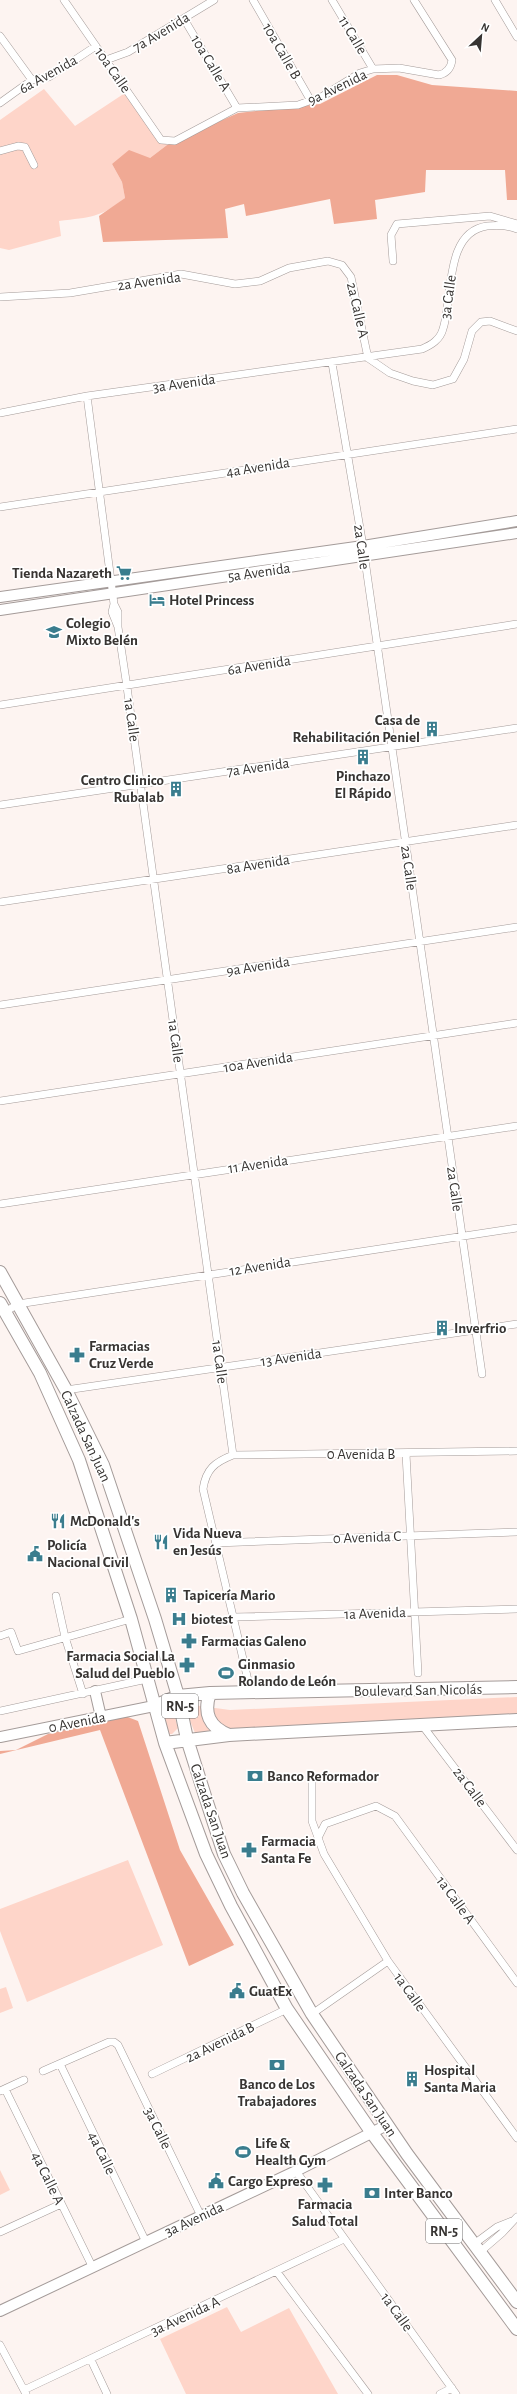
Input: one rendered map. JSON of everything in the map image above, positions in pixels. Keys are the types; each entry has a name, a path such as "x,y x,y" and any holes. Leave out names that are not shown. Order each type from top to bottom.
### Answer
{"main road":[{"name":"5a Avenida","path":"0,597 363,546 517,521"},
{"name":"5a Avenida","path":"0,610 113,599 517,533"},
{"name":"Calzada San Juan","path":"0,1272 66,1390 103,1464 155,1619 178,1696 187,1739 224,1854 247,1900 312,2014 387,2125 517,2302"},
{"name":"Calzada San Juan","path":"3,1307 40,1374 89,1487 131,1619 165,1743 206,1854 231,1906 287,2009 372,2133 517,2329"},
{"path":"61,1420 72,1423 82,1436 90,1456 103,1464"},
{"name":"Boulevard San Nicolás","path":"154,1706 178,1696 210,1693 517,1687"},
{"path":"95,1691 101,1717"},
{"path":"210,1693 206,1703 209,1719 219,1731 229,1735"},
{"name":"0 Avenida","path":"0,1737 154,1706"},
{"path":"165,1743 187,1739 229,1735 517,1720"},
{"name":"3a Avenida","path":"0,2311 92,2266 296,2171 387,2125"}],"street":[{"name":"7a Avenida","path":"106,60 128,52 214,0"},
{"name":"10a Calle B","path":"252,0 311,101"},
{"name":"11 Calle","path":"332,0 373,69"},
{"name":"9a Avenida","path":"161,140 175,141 237,108 298,105 311,101 323,96 360,73 373,69 399,68 439,75 448,70 452,60 414,0"},
{"path":"495,0 517,37"},
{"name":"10a Calle","path":"67,1 161,140"},
{"name":"10a Calle A","path":"184,18 237,108"},
{"path":"0,36 32,80"},
{"name":"6a Avenida","path":"0,103 32,80 49,77 96,46"},
{"path":"0,151 18,146 25,147 34,165"},
{"path":"394,261 391,230 401,222 490,216 517,224"},
{"name":"3a Calle","path":"368,358 422,350 433,344 443,330 453,266 461,244 472,231 479,227 498,224 517,229"},
{"name":"2a Avenida","path":"0,298 70,293 181,274 235,284 260,281 289,268 328,261 342,265"},
{"name":"2a Calle A","path":"342,265 351,277 368,358"},
{"path":"368,358 390,373 433,385 453,379 464,359 472,331 481,322 490,321 517,331"},
{"name":"3a Avenida","path":"0,413 87,396 368,358"},
{"name":"2a Calle","path":"332,363 346,453 363,546 482,1374"},
{"name":"1a Calle","path":"87,396 111,581 113,599 112,612 118,627 127,687 233,1455"},
{"name":"4a Avenida","path":"0,507 100,493 346,453 517,429"},
{"name":"6a Avenida","path":"0,705 127,687 517,624"},
{"name":"7a Avenida","path":"0,805 517,728"},
{"name":"8a Avenida","path":"0,902 517,825"},
{"name":"9a Avenida","path":"0,1005 517,927"},
{"name":"10a Avenida","path":"0,1101 517,1023"},
{"name":"11 Avenida","path":"0,1204 517,1126"},
{"name":"12 Avenida","path":"3,1307 208,1274 517,1228"},
{"name":"13 Avenida","path":"66,1390 517,1324"},
{"name":"0 Avenida B","path":"216,1543 203,1489 209,1469 219,1461 233,1455 406,1454 517,1451"},
{"path":"406,1454 413,1612 418,1673"},
{"name":"0 Avenida C","path":"216,1543 517,1532"},
{"path":"216,1543 251,1693"},
{"path":"56,1596 65,1637 83,1694"},
{"name":"1a Avenida","path":"234,1617 517,1609"},
{"path":"0,1636 11,1632 18,1651 131,1619"},
{"path":"0,1711 147,1680"},
{"name":"2a Calle","path":"422,1725 517,1850"},
{"name":"1a Calle","path":"312,1780 312,1821 319,1836 324,1854 388,1961 517,2138"},
{"name":"1a Calle A","path":"319,1836 325,1824 376,1806 396,1816 517,1983"},
{"path":"312,2014 388,1961"},
{"name":"2a Avenida B","path":"152,2074 287,2009"},
{"name":"3a Calle","path":"60,2064 114,2042 118,2045 201,2216"},
{"path":"43,2071 60,2064"},
{"name":"4a Calle","path":"60,2064 146,2242"},
{"path":"3,2090 24,2080"},
{"name":"4a Calle A","path":"3,2090 92,2266"},
{"name":"1a Calle","path":"296,2171 454,2391"},
{"path":"0,2232 61,2204"},
{"path":"477,2248 502,2233 514,2219"},
{"name":"3a Avenida A","path":"25,2392 344,2239"},
{"path":"277,2272 368,2394"},
{"path":"0,2345 25,2392"},
{"path":"91,2360 107,2394"},
{"path":"440,2394 454,2391"}],"shaded area":[{"path":"377,75 397,75 432,85 517,91 517,200 507,200 505,170 426,170 425,192 375,200 377,219 334,224 330,199 246,216 244,204 225,209 228,238 103,242 99,216 125,198 122,182 112,164 129,150 150,158 167,145 238,113 320,104"},
{"path":"44,89 75,126 128,91 167,145 150,158 112,164 122,182 125,198 116,205 95,216 59,221 61,236 9,250 0,248 0,120"},
{"path":"517,1697 517,1717 197,1738 185,1708 193,1705 230,1710"},
{"path":"166,1708 173,1711 178,1728 172,1734 168,1734 162,1710"},
{"path":"125,1716 138,1721 180,1850 234,1945 189,1966 100,1730 0,1754 0,1751 16,1750 48,1734"},
{"path":"128,1860 163,1945 27,2002 0,1931 0,1909"},
{"path":"6,1987 13,2008 0,2013 0,1989"},
{"path":"0,2170 10,2190 0,2195"},
{"path":"227,2307 241,2332 289,2308 338,2394 186,2394 160,2339"}],"place":[{"name":"Tienda Nazareth","path":"124,573"},
{"name":"Hotel Princess","path":"157,600"},
{"name":"Colegio Mixto Belén","path":"54,632"},
{"name":"Casa de Rehabilitación Peniel","path":"432,729"},
{"name":"Pinchazo El Rápido","path":"363,757"},
{"name":"Centro Clinico Rubalab","path":"176,789"},
{"name":"Inverfrio","path":"442,1328"},
{"name":"Farmacias Cruz Verde","path":"77,1355"},
{"name":"McDonald's","path":"58,1521"},
{"name":"Vida Nueva en Jesús","path":"161,1542"},
{"name":"Policía Nacional Civil","path":"35,1554"},
{"name":"Tapicería Mario","path":"171,1595"},
{"name":"biotest","path":"179,1619"},
{"name":"Farmacias Galeno","path":"189,1641"},
{"name":"Farmacia Social La Salud del Pueblo","path":"187,1665"},
{"name":"Ginmasio Rolando de León","path":"226,1673"},
{"name":"Banco Reformador","path":"255,1776"},
{"name":"Farmacia Santa Fe","path":"249,1850"},
{"name":"GuatEx","path":"237,1991"},
{"name":"Banco de Los Trabajadores","path":"277,2065"},
{"name":"Hospital Santa Maria","path":"412,2079"},
{"name":"Life & Health Gym","path":"243,2152"},
{"name":"Cargo Expreso","path":"216,2181"},
{"name":"Farmacia Salud Total","path":"325,2185"},
{"name":"Inter Banco","path":"372,2193"}]}
